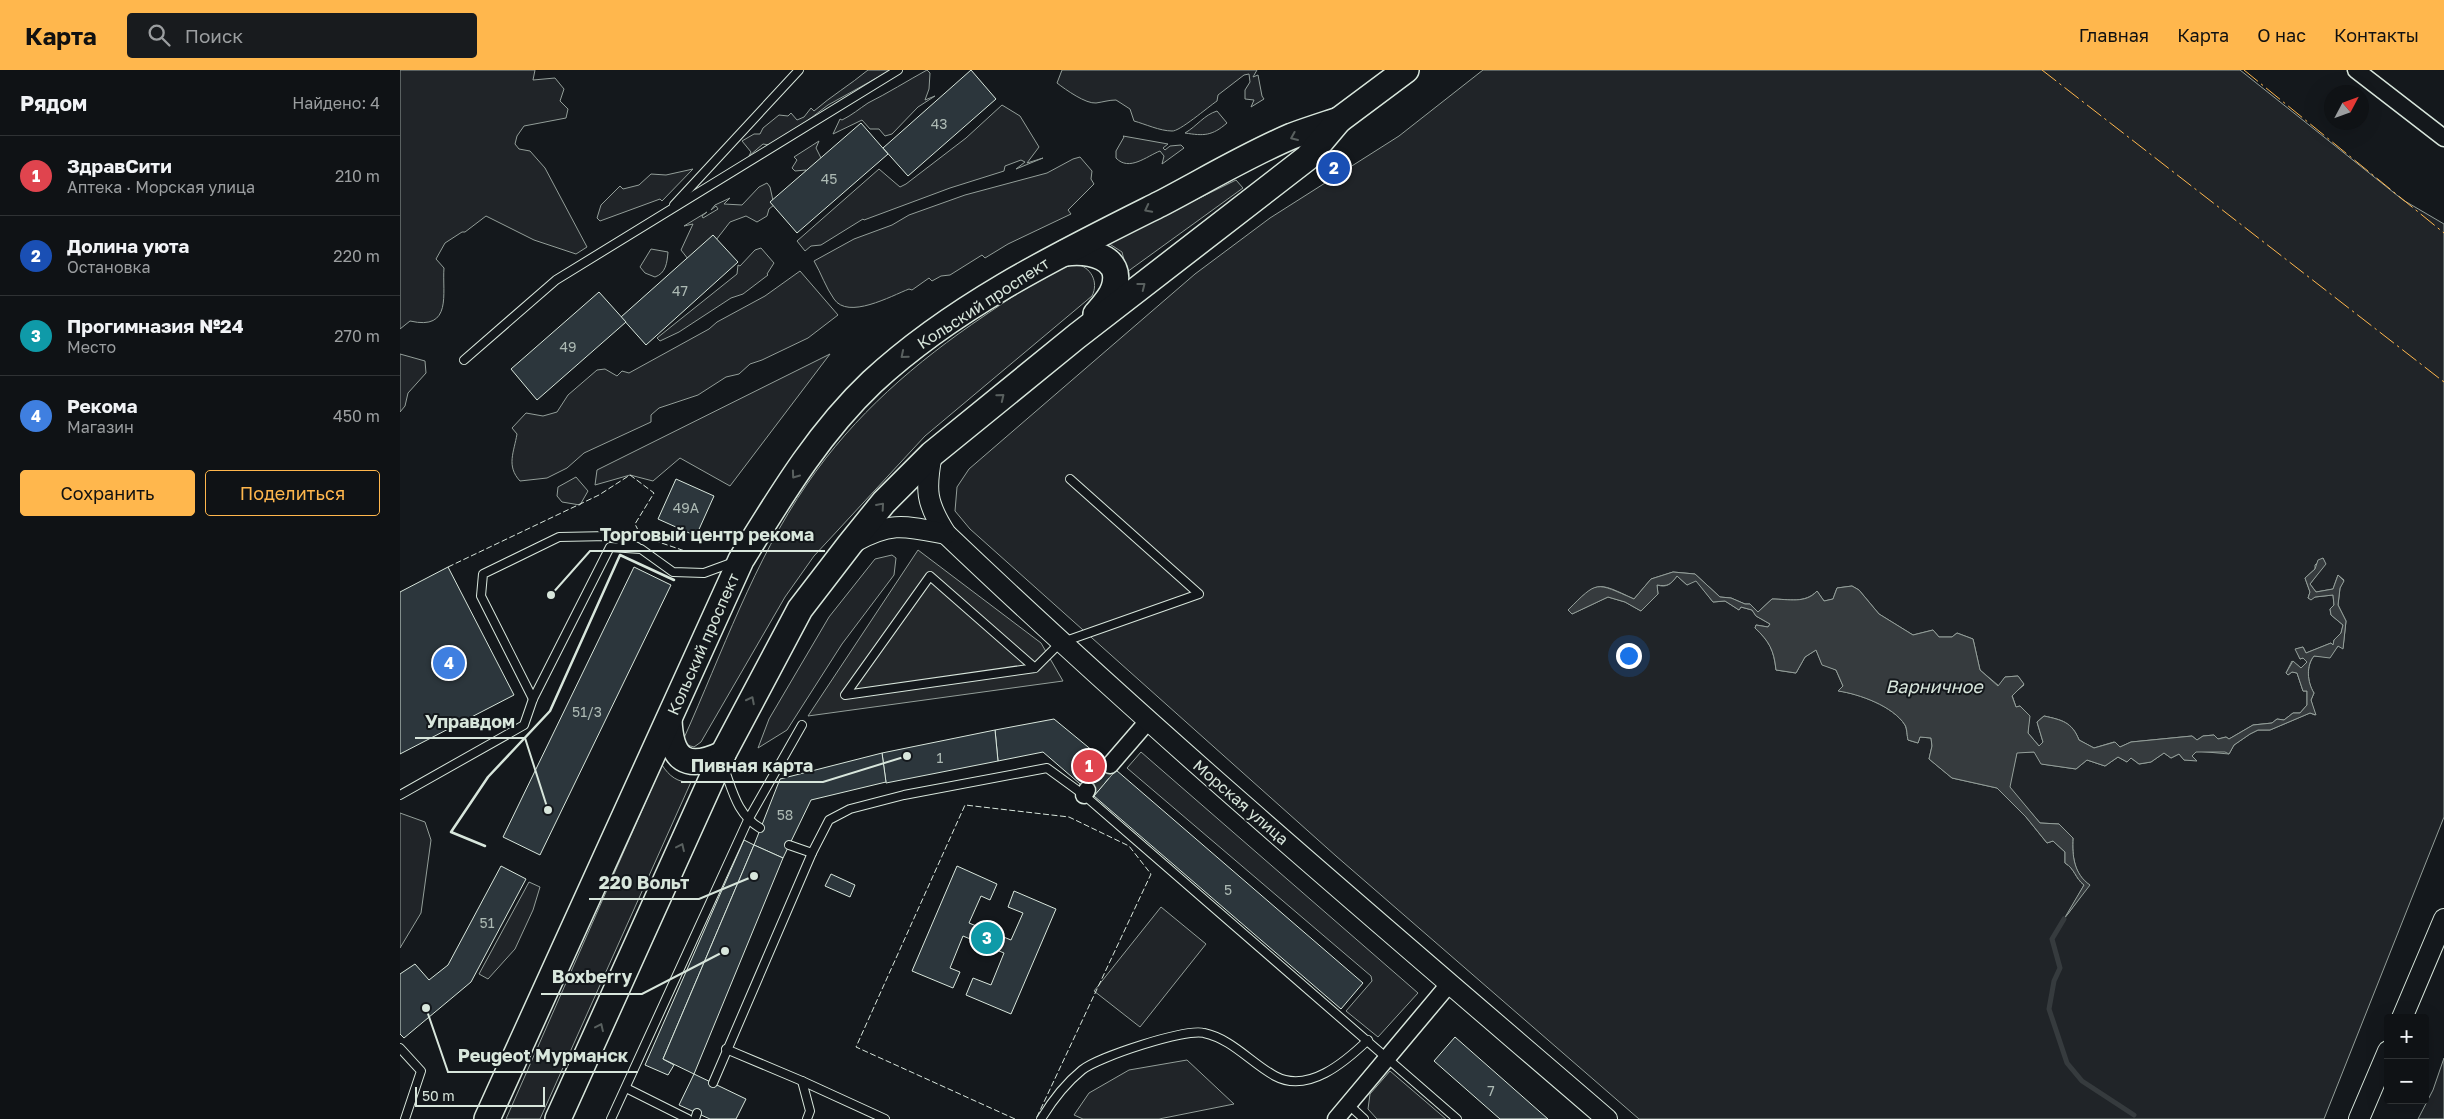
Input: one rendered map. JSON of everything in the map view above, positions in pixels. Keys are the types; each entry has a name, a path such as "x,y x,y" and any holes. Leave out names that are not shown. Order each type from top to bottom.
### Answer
{"main road":[{"name":"Кольский проспект","path":"558,1119 722,757 800,608 850,544 884,502 932,454 1077,336 1307,158 1339,120 1406,70"},
{"name":"Кольский проспект","path":"487,1119 741,560 790,482 825,433 872,382 928,336 1018,278 1060,254 1292,136 1339,120"},
{"path":"1060,254 1080,251 1104,257 1115,273 1114,288 1107,301 1077,336"},
{"path":"669,720 673,748 680,756 692,763 707,762 722,757"}],"street":[{"path":"2356,70 2444,138"},
{"name":"Морская улица","path":"932,454 926,484 932,512 946,534 1060,643 1148,721 1607,1119"},
{"path":"850,544 883,528 901,526 946,534"},
{"path":"1110,765 1148,721"},
{"path":"2404,1014 2444,919"},
{"path":"1336,1119 1450,983"},
{"path":"2359,1119 2385,1059"}],"lane":[{"path":"668,212 799,70"},
{"path":"464,360 556,280 898,70"},
{"path":"1035,668 930,576 845,695 1035,668 1060,643 1199,594 1070,479"},
{"path":"533,700 481,596 483,574 558,537 609,536 641,549 673,572 704,573 741,560"},
{"path":"400,795 524,725 533,700 610,547 641,549"},
{"path":"611,1119 748,820 802,725"},
{"path":"722,757 737,806 748,820 760,828"},
{"path":"713,1082 812,854 829,820 850,809 904,794 1047,768 1086,792 1457,1119"},
{"path":"789,845 812,854"},
{"path":"1041,1119 1063,1089 1083,1069 1108,1057 1191,1031 1215,1036 1248,1056 1276,1077 1295,1081 1307,1081 1333,1068 1350,1058 1368,1040"},
{"path":"400,1048 421,1071 405,1119"},
{"path":"726,1049 885,1119"},
{"path":"802,1081 810,1111 807,1119"},
{"path":"626,1088 688,1119"},
{"path":"1349,1105 1364,1119"}],"shaded area":[{"path":"400,70 535,70 533,80 555,78 564,89 560,101 568,109 566,118 524,126 517,136 515,144 519,149 530,151 545,168 587,247 576,254 534,240 486,216 465,232 445,243 436,259 444,268 444,298 439,315 433,320 424,323 410,321 400,329"},
{"path":"868,70 891,70 828,105 769,145 763,144 749,156 751,152 742,141 754,134 760,134 763,128 779,115 788,116 791,113 797,120 804,117 811,108 814,111"},
{"path":"927,70 930,73 929,89 925,100 935,96 918,107 892,134 885,136 879,129 870,129 862,120 833,134 840,119 846,118 868,103"},
{"path":"1062,70 1257,70 1253,77 1258,75 1264,99 1251,107 1254,100 1245,99 1245,90 1250,82 1249,74 1244,75 1218,95 1217,101 1194,119 1181,128 1167,131 1134,121 1130,109 1116,100 1092,103 1076,96 1057,83"},
{"path":"1483,70 2240,70 2403,200 2444,224 2444,817 2324,1119 1639,1119 1336,856 970,529 955,511 957,487 969,469 1195,274 1270,218 1399,136","holes":["2323,558 2325,564 2310,584 2316,592 2333,589 2338,575 2344,580 2340,588 2338,605 2346,621 2343,648 2338,646 2330,657 2314,656 2311,660 2309,679 2314,693 2311,700 2315,715 2310,713 2270,730 2258,730 2234,745 2229,754 2196,751 2192,756 2196,760 2184,760 2179,754 2171,758 2164,753 2151,762 2139,764 2131,758 2127,762 2118,757 2105,766 2087,760 2076,769 2042,764 2035,752 2017,752 2009,787 2040,823 2059,824 2073,838 2073,851 2077,870 2089,885 2067,915 2084,885 2065,863 2065,852 2053,841 2047,843 2026,817 1997,788 1952,778 1929,759 1932,746 1931,738 1920,737 1918,743 1908,740 1905,725 1892,712 1866,698 1839,691 1843,686 1836,670 1822,664 1816,650 1805,657 1796,673 1776,670 1770,646 1755,628 1756,625 1768,627 1770,624 1756,616 1752,610 1741,607 1739,610 1725,601 1713,602 1696,580 1687,585 1677,576 1668,585 1657,585 1658,594 1641,611 1625,602 1608,597 1572,614 1568,610 1592,589 1598,587 1612,589 1634,599 1651,579 1673,572 1695,574 1720,597 1731,598 1745,604 1750,604 1758,612 1772,599 1802,599 1817,591 1824,601 1833,599 1837,588 1852,586 1859,590 1879,614 1913,635 1933,630 1939,637 1952,637 1957,633 1973,639 1980,670 1999,686 2005,677 2018,676 2024,685 2012,695 2016,707 2020,706 2029,716 2028,733 2039,746 2043,742 2037,722 2044,716 2066,723 2073,729 2079,740 2094,748 2114,742 2120,747 2131,742 2192,736 2197,740 2203,736 2214,735 2218,739 2226,737 2229,739 2253,725 2272,723 2277,719 2284,720 2293,713 2300,713 2307,705 2307,691 2303,691 2297,673 2292,672 2288,675 2286,673 2292,661 2301,668 2307,662 2303,658 2300,659 2296,649 2303,647 2306,653 2331,643 2333,645 2334,640 2341,633 2343,625 2331,615 2330,609 2334,605 2333,595 2308,598 2310,592 2305,578"]},
{"path":"1002,105 1020,116 1039,147 1027,163 1043,158 1016,169 1025,162 1021,160 1005,166 1004,171 863,219 821,245 811,246 805,251 797,241 879,169 900,187 906,184 966,138"},
{"path":"1217,111 1227,123 1222,127 1208,134 1185,133 1208,115"},
{"path":"1123,136 1168,144 1163,148 1165,150 1170,146 1181,145 1184,148 1162,164 1164,156 1160,151 1138,162 1127,164 1116,158 1116,151"},
{"path":"819,141 816,148 823,162 802,180 806,170 795,171 792,168 797,160 794,157"},
{"path":"1080,157 1092,171 1091,179 1094,184 1068,210 1071,214 1008,244 985,258 982,255 950,275 941,276 932,281 929,278 912,290 909,289 870,305 849,307 841,305 831,295 814,261 854,239 892,225 909,215 965,195 1047,173"},
{"path":"693,169 662,201 660,199 600,221 597,218 601,205 620,186 623,189 639,185 651,174 666,175"},
{"path":"1236,180 1243,188 1127,272 1122,252 1108,243"},
{"path":"767,183 770,187 774,205 769,209 767,216 757,222 746,216 730,222 716,240 688,259 681,250 693,224 684,226 707,212 702,216 703,218 718,209 716,206 711,210 715,205 730,198 724,204 742,205 759,187"},
{"path":"761,248 774,263 768,275 743,294 731,298 679,332 660,341 657,338 737,274 738,265 740,266 755,250"},
{"path":"651,249 668,252 664,270 655,277 645,273 640,267"},
{"path":"1076,264 1086,268 1092,276 1095,286 1092,296 925,436 814,556 785,597 701,742 694,747 687,745 684,738 755,576 788,514 825,459 845,435 888,391 934,352 1029,286 1054,272"},
{"path":"800,271 838,315 808,338 750,364 739,374 726,377 698,395 659,408 651,415 651,422 584,453 567,468 547,478 520,481 513,470 512,464 517,434 512,428 526,413 543,416 557,412 568,395 597,370 605,369 617,376 622,371 629,373 765,296"},
{"path":"400,354 425,361 426,373 408,393 405,406 400,412"},
{"path":"830,354 730,486 680,458 653,481 630,475 595,485 597,470"},
{"path":"576,477 588,491 580,505 562,502 557,496 558,487"},
{"path":"918,550 1041,643 1063,681 808,716"},
{"path":"892,555 896,558 894,575 842,644 787,730 758,748 769,719 829,617 875,559"},
{"path":"1141,752 1418,993 1378,1037 1346,1011 1372,981 1371,976 1127,768"},
{"path":"662,765 674,778 691,782 540,1119 506,1119"},
{"path":"400,813 425,822 431,840 421,913 400,948"},
{"path":"529,882 540,887 533,910 515,949 488,979 479,974"},
{"path":"1161,907 1206,944 1140,1027 1094,991"},
{"path":"2444,1058 2444,1119 2418,1119 2426,1104 2429,1104 2429,1098"},
{"path":"1187,1060 1234,1104 1159,1119 1083,1119 1074,1115 1089,1093 1129,1070"},
{"path":"1390,1071 1446,1119 1377,1119 1368,1109 1370,1094"}],"water":[{"name":"Варничное","path":"2323,558 2326,564 2310,584 2316,592 2333,589 2338,575 2344,581 2340,588 2338,605 2346,621 2343,649 2338,646 2330,658 2314,656 2311,660 2309,679 2314,693 2311,700 2316,715 2310,713 2270,730 2258,730 2234,745 2229,754 2225,752 2196,752 2192,756 2197,761 2184,760 2179,754 2171,758 2164,753 2151,762 2139,764 2131,758 2127,762 2118,757 2105,766 2087,760 2076,769 2041,764 2034,752 2017,753 2010,787 2040,823 2059,824 2073,838 2073,851 2077,870 2080,876 2090,885 2064,919 2084,885 2065,863 2065,852 2053,841 2047,843 2026,817 1997,788 1952,778 1929,759 1932,746 1931,738 1920,737 1918,743 1908,740 1905,725 1892,712 1865,698 1838,691 1843,686 1836,670 1822,665 1816,650 1805,657 1796,673 1776,670 1770,646 1755,628 1756,625 1768,627 1770,624 1756,616 1752,610 1741,607 1739,610 1725,601 1713,602 1696,581 1687,585 1677,576 1669,584 1664,586 1657,585 1658,594 1641,611 1625,602 1608,597 1572,614 1568,610 1585,593 1598,587 1611,589 1634,599 1651,579 1673,572 1695,574 1720,597 1731,598 1745,604 1750,604 1758,612 1772,599 1808,598 1817,591 1824,601 1833,599 1837,588 1852,586 1859,590 1879,614 1913,635 1933,630 1939,637 1952,637 1957,633 1973,639 1980,670 1998,686 2005,677 2018,676 2024,684 2012,696 2016,707 2020,706 2030,716 2028,733 2039,746 2043,742 2037,722 2044,716 2066,723 2073,729 2079,740 2094,748 2115,742 2120,747 2131,742 2192,736 2197,740 2203,736 2214,735 2218,739 2226,737 2229,739 2253,725 2272,723 2277,719 2284,720 2293,713 2300,713 2307,705 2307,691 2303,691 2297,673 2292,672 2288,675 2286,673 2293,661 2301,668 2307,662 2303,658 2300,659 2295,649 2303,647 2306,653 2331,643 2333,645 2334,640 2341,633 2343,625 2331,615 2330,609 2334,605 2333,595 2315,597 2311,600 2308,598 2310,592 2305,578 2315,569 2318,560"}],"building":[{"path":"971,70 996,99 908,176 883,148"},
{"path":"861,123 888,154 797,233 770,202"},
{"path":"713,235 738,262 646,345 621,317"},
{"path":"599,292 626,322 537,400 511,369"},
{"path":"676,479 714,496 696,536 658,519"},
{"path":"448,567 514,695 400,754 400,592"},
{"path":"634,567 671,585 540,855 503,837"},
{"path":"1054,719 1116,770 1094,796 1043,752 998,761 995,730"},
{"path":"995,730 998,761 886,783 882,753"},
{"path":"882,753 886,782 811,800 783,858 754,845 780,779"},
{"path":"1116,770 1363,983 1341,1009 1094,796"},
{"path":"744,840 754,845 663,1059 674,1065 668,1075 645,1065"},
{"path":"754,845 783,858 694,1074 663,1059"},
{"path":"501,866 526,879 471,982 404,1038 400,1034 400,974 415,964 429,980 448,965"},
{"path":"957,866 997,884 990,900 981,896 969,923 1011,940 1023,913 1008,907 1014,891 1056,909 1011,1014 966,995 973,978 991,985 1004,953 963,936 950,968 960,972 953,988 912,971"},
{"path":"831,874 855,885 850,897 825,886"},
{"path":"1455,1037 1548,1119 1500,1119 1434,1061"},
{"path":"694,1074 746,1099 736,1119 710,1119 679,1105"}],"waterway":[{"path":"2064,919 2052,939 2060,968 2054,981 2049,1009 2067,1063 2082,1081 2134,1115"}],"tunnel":[{"path":"1087,790 1110,765"}],"fence":[{"path":"448,567 599,495 630,475 654,493 635,524 641,536 685,551"},
{"path":"1015,1119 856,1047 965,805 1069,817 1129,846 1151,874 1036,1119"}],"wall":[{"path":"485,846 451,832 488,777 550,711 620,555 674,580"}],"power":[{"path":"2042,70 2444,382"},
{"path":"2244,70 2444,233"}],"place":[{"name":"Долина уюта","path":"1334,168"},
{"name":"Торговый центр рекома","path":"551,595"},
{"name":"Рекома","path":"449,663"},
{"name":"Пивная карта","path":"907,756"},
{"name":"ЗдравСити","path":"1089,766"},
{"name":"Управдом","path":"548,810"},
{"name":"220 Вольт","path":"754,876"},
{"name":"Прогимназия №24","path":"987,938"},
{"name":"Boxberry","path":"725,951"},
{"name":"Peugeot Мурманск","path":"426,1008"}]}
